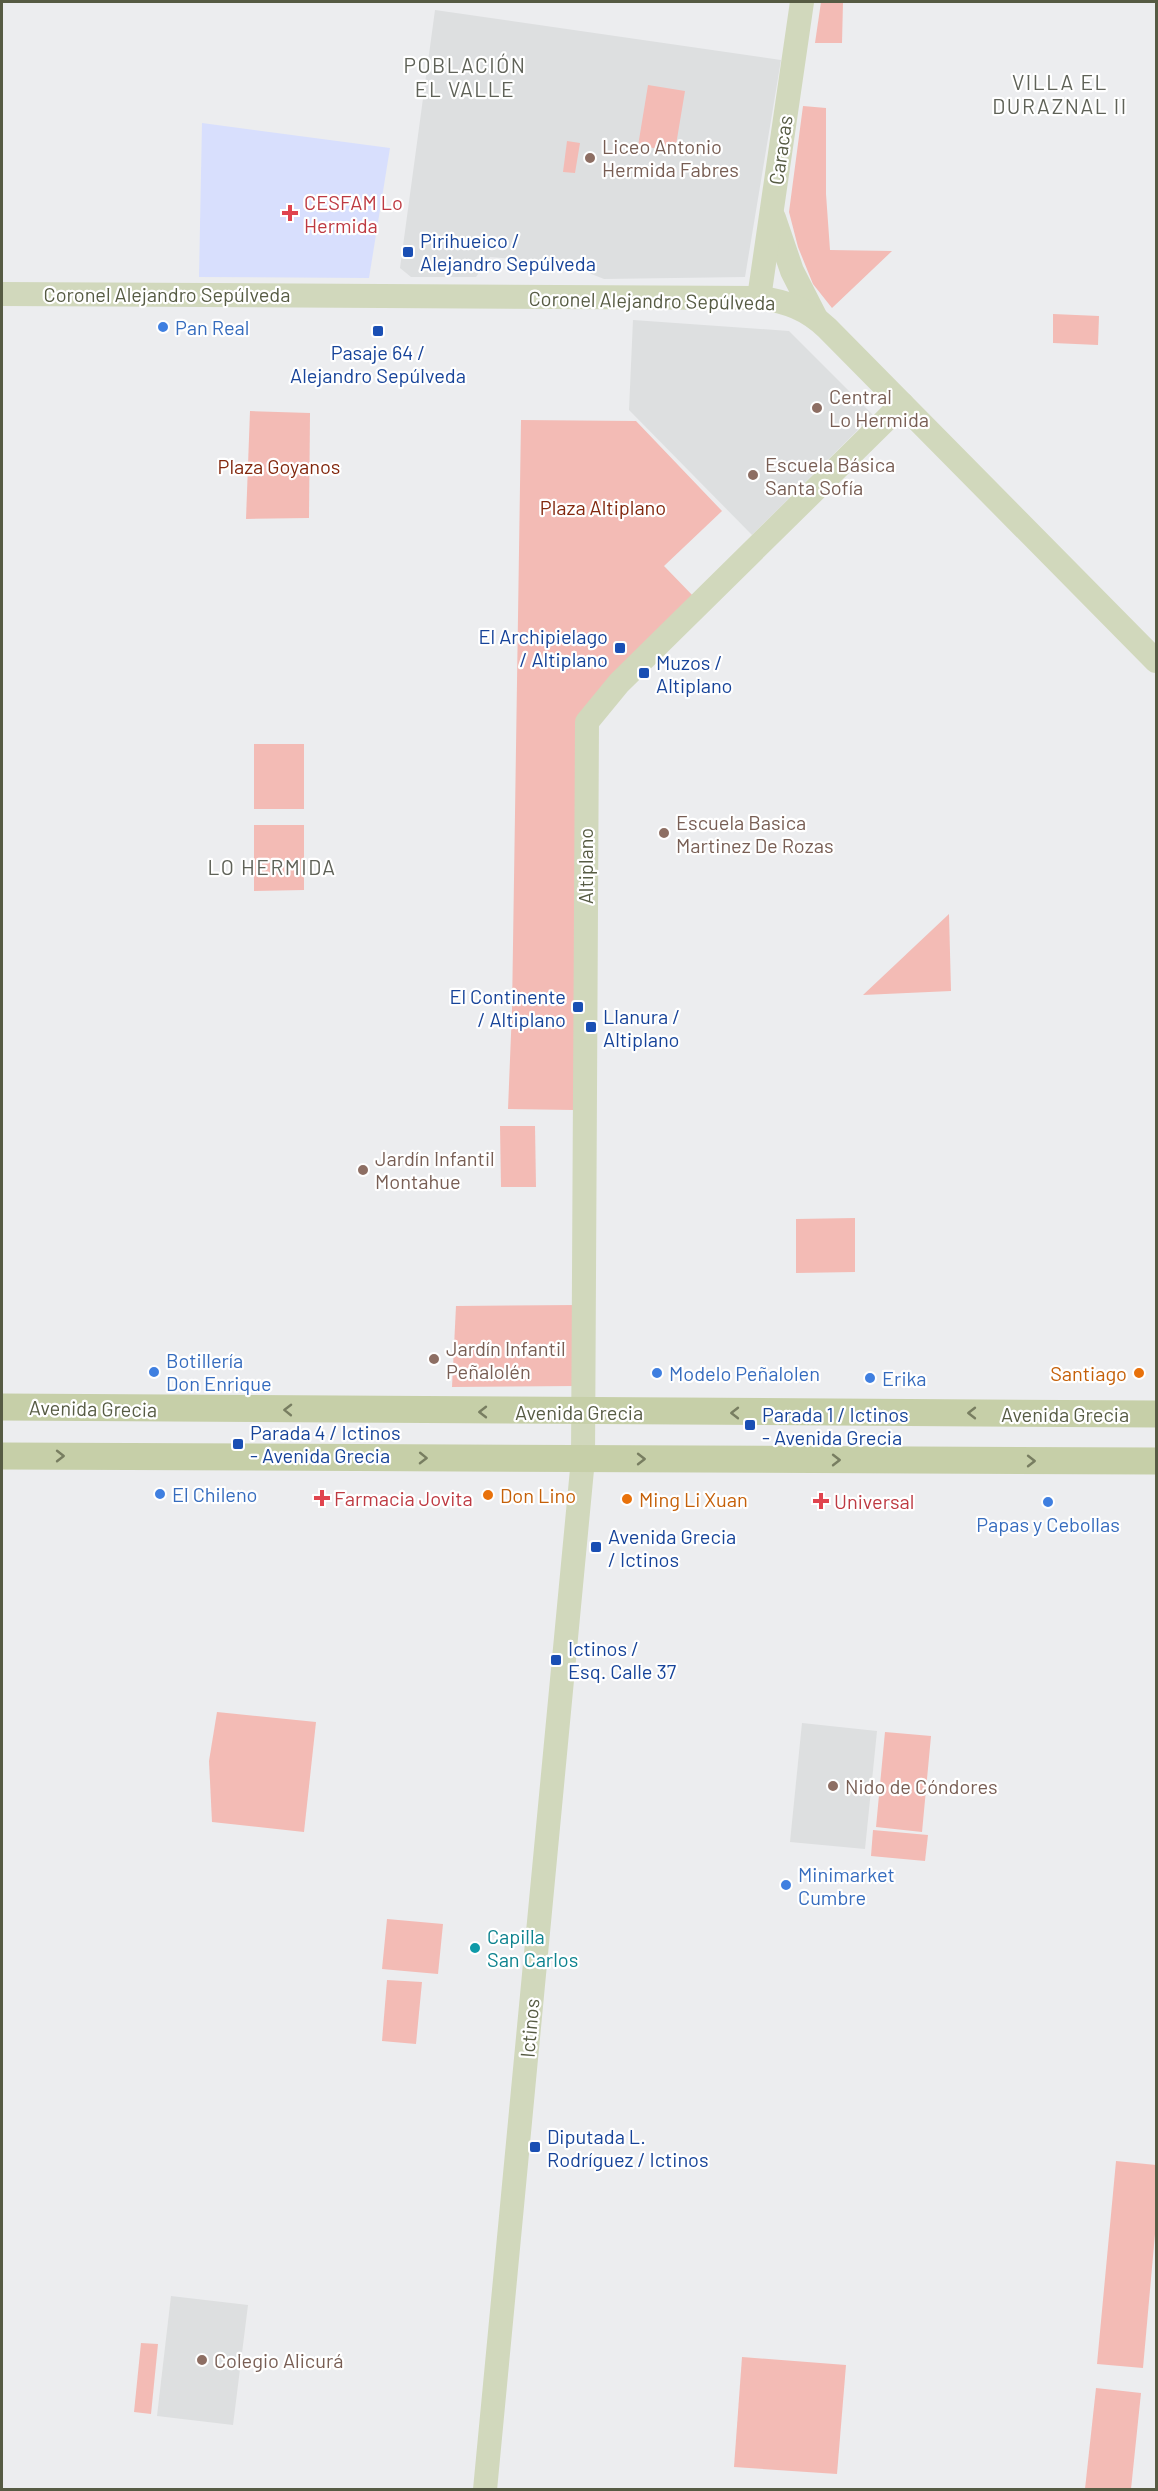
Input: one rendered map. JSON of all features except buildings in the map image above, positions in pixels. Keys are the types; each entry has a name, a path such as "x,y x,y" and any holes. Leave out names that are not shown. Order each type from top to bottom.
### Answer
{"main road":[{"name":"Avenida Grecia","path":"2,1407 584,1413 1156,1414"},
{"path":"2,1456 1156,1461"}],"street":[{"name":"Caracas","path":"759,298 802,2"},
{"path":"772,207 792,271 816,318"},
{"name":"Coronel Alejandro Sepúlveda","path":"2,294 759,298 789,304 816,318 1156,662"},
{"name":"Altiplano","path":"583,1459 587,722 620,683 902,404"},
{"name":"Ictinos","path":"485,2490 583,1459"}],"shaded area":[{"name":"Liceo Antonio Hermida Fabres","path":"435,10 781,60 745,277 604,279 566,264 490,257 476,277 411,277 400,268"},
{"name":"CESFAM Lo Hermida","path":"202,123 390,148 369,278 199,277"},
{"name":"Escuela Básica Santa Sofía","path":"633,320 789,331 873,415 752,535 629,410"},
{"name":"Nido de Cóndores","path":"802,1723 877,1731 865,1849 790,1842"},
{"name":"Colegio Alicurá","path":"171,2296 248,2305 233,2425 157,2416"}],"green space":[{"path":"821,2 843,2 842,43 815,43"},
{"path":"648,85 685,91 675,151 638,146"},
{"path":"803,106 826,108 826,194 830,250 892,251 832,308 813,284 798,247 789,212"},
{"path":"567,141 580,143 575,173 563,172"},
{"path":"1053,314 1099,316 1098,345 1053,343"},
{"name":"Plaza Goyanos","path":"250,411 310,413 309,518 246,519"},
{"name":"Plaza Altiplano","path":"521,420 636,421 722,511 664,566 696,599 579,715 574,1110 508,1109 512,1010"},
{"path":"254,744 304,744 304,809 254,809"},
{"path":"254,825 304,825 304,890 254,891"},
{"path":"949,914 951,991 863,995"},
{"path":"500,1126 535,1126 536,1187 501,1187"},
{"path":"855,1218 855,1272 796,1273 796,1219"},
{"path":"577,1305 576,1386 452,1387 456,1306"},
{"path":"217,1712 316,1722 304,1832 212,1822 209,1761"},
{"path":"885,1732 931,1736 922,1832 876,1827"},
{"path":"873,1830 928,1835 925,1861 871,1856"},
{"path":"387,1919 443,1924 438,1974 382,1969"},
{"path":"387,1980 422,1982 416,2044 382,2041"},
{"path":"1116,2161 1156,2165 1156,2223 1143,2368 1097,2364"},
{"path":"141,2343 158,2344 151,2414 134,2412"},
{"path":"742,2357 846,2365 837,2474 734,2467"},
{"path":"1096,2388 1141,2393 1131,2489 1085,2489"}],"place":[{"name":"Liceo Antonio Hermida Fabres","path":"590,158"},
{"name":"CESFAM Lo Hermida","path":"290,213"},
{"name":"Pirihueico / Alejandro Sepúlveda","path":"408,252"},
{"name":"Pan Real","path":"163,327"},
{"name":"Pasaje 64 / Alejandro Sepúlveda","path":"378,331"},
{"name":"Central Lo Hermida","path":"817,408"},
{"name":"Escuela Básica Santa Sofía","path":"753,475"},
{"name":"El Archipielago / Altiplano","path":"620,648"},
{"name":"Muzos / Altiplano","path":"644,673"},
{"name":"Escuela Basica Martinez De Rozas","path":"664,833"},
{"name":"El Continente / Altiplano","path":"578,1007"},
{"name":"Llanura / Altiplano","path":"591,1027"},
{"name":"Jardín Infantil Montahue","path":"363,1170"},
{"name":"Jardín Infantil Peñalolén","path":"434,1359"},
{"name":"Botillería Don Enrique","path":"154,1372"},
{"name":"Modelo Peñalolen","path":"657,1373"},
{"name":"Santiago","path":"1139,1373"},
{"name":"Erika","path":"870,1378"},
{"name":"Parada 1 / Ictinos - Avenida Grecia","path":"750,1425"},
{"name":"Parada 4 / Ictinos - Avenida Grecia","path":"238,1444"},
{"name":"El Chileno","path":"160,1494"},
{"name":"Don Lino","path":"488,1495"},
{"name":"Farmacia Jovita","path":"322,1498"},
{"name":"Ming Li Xuan","path":"627,1499"},
{"name":"Universal","path":"821,1501"},
{"name":"Papas y Cebollas","path":"1048,1502"},
{"name":"Avenida Grecia / Ictinos","path":"596,1547"},
{"name":"Ictinos / Esq. Calle 37","path":"556,1660"},
{"name":"Nido de Cóndores","path":"833,1786"},
{"name":"Minimarket Cumbre","path":"786,1885"},
{"name":"Capilla San Carlos","path":"475,1948"},
{"name":"Diputada L. Rodríguez / Ictinos","path":"535,2147"},
{"name":"Colegio Alicurá","path":"202,2360"}],"district":[{"name":"POBLACIÓN EL VALLE","path":"465,76"},
{"name":"VILLA EL DURAZNAL II","path":"1060,93"},
{"name":"LO HERMIDA","path":"272,866"}]}
